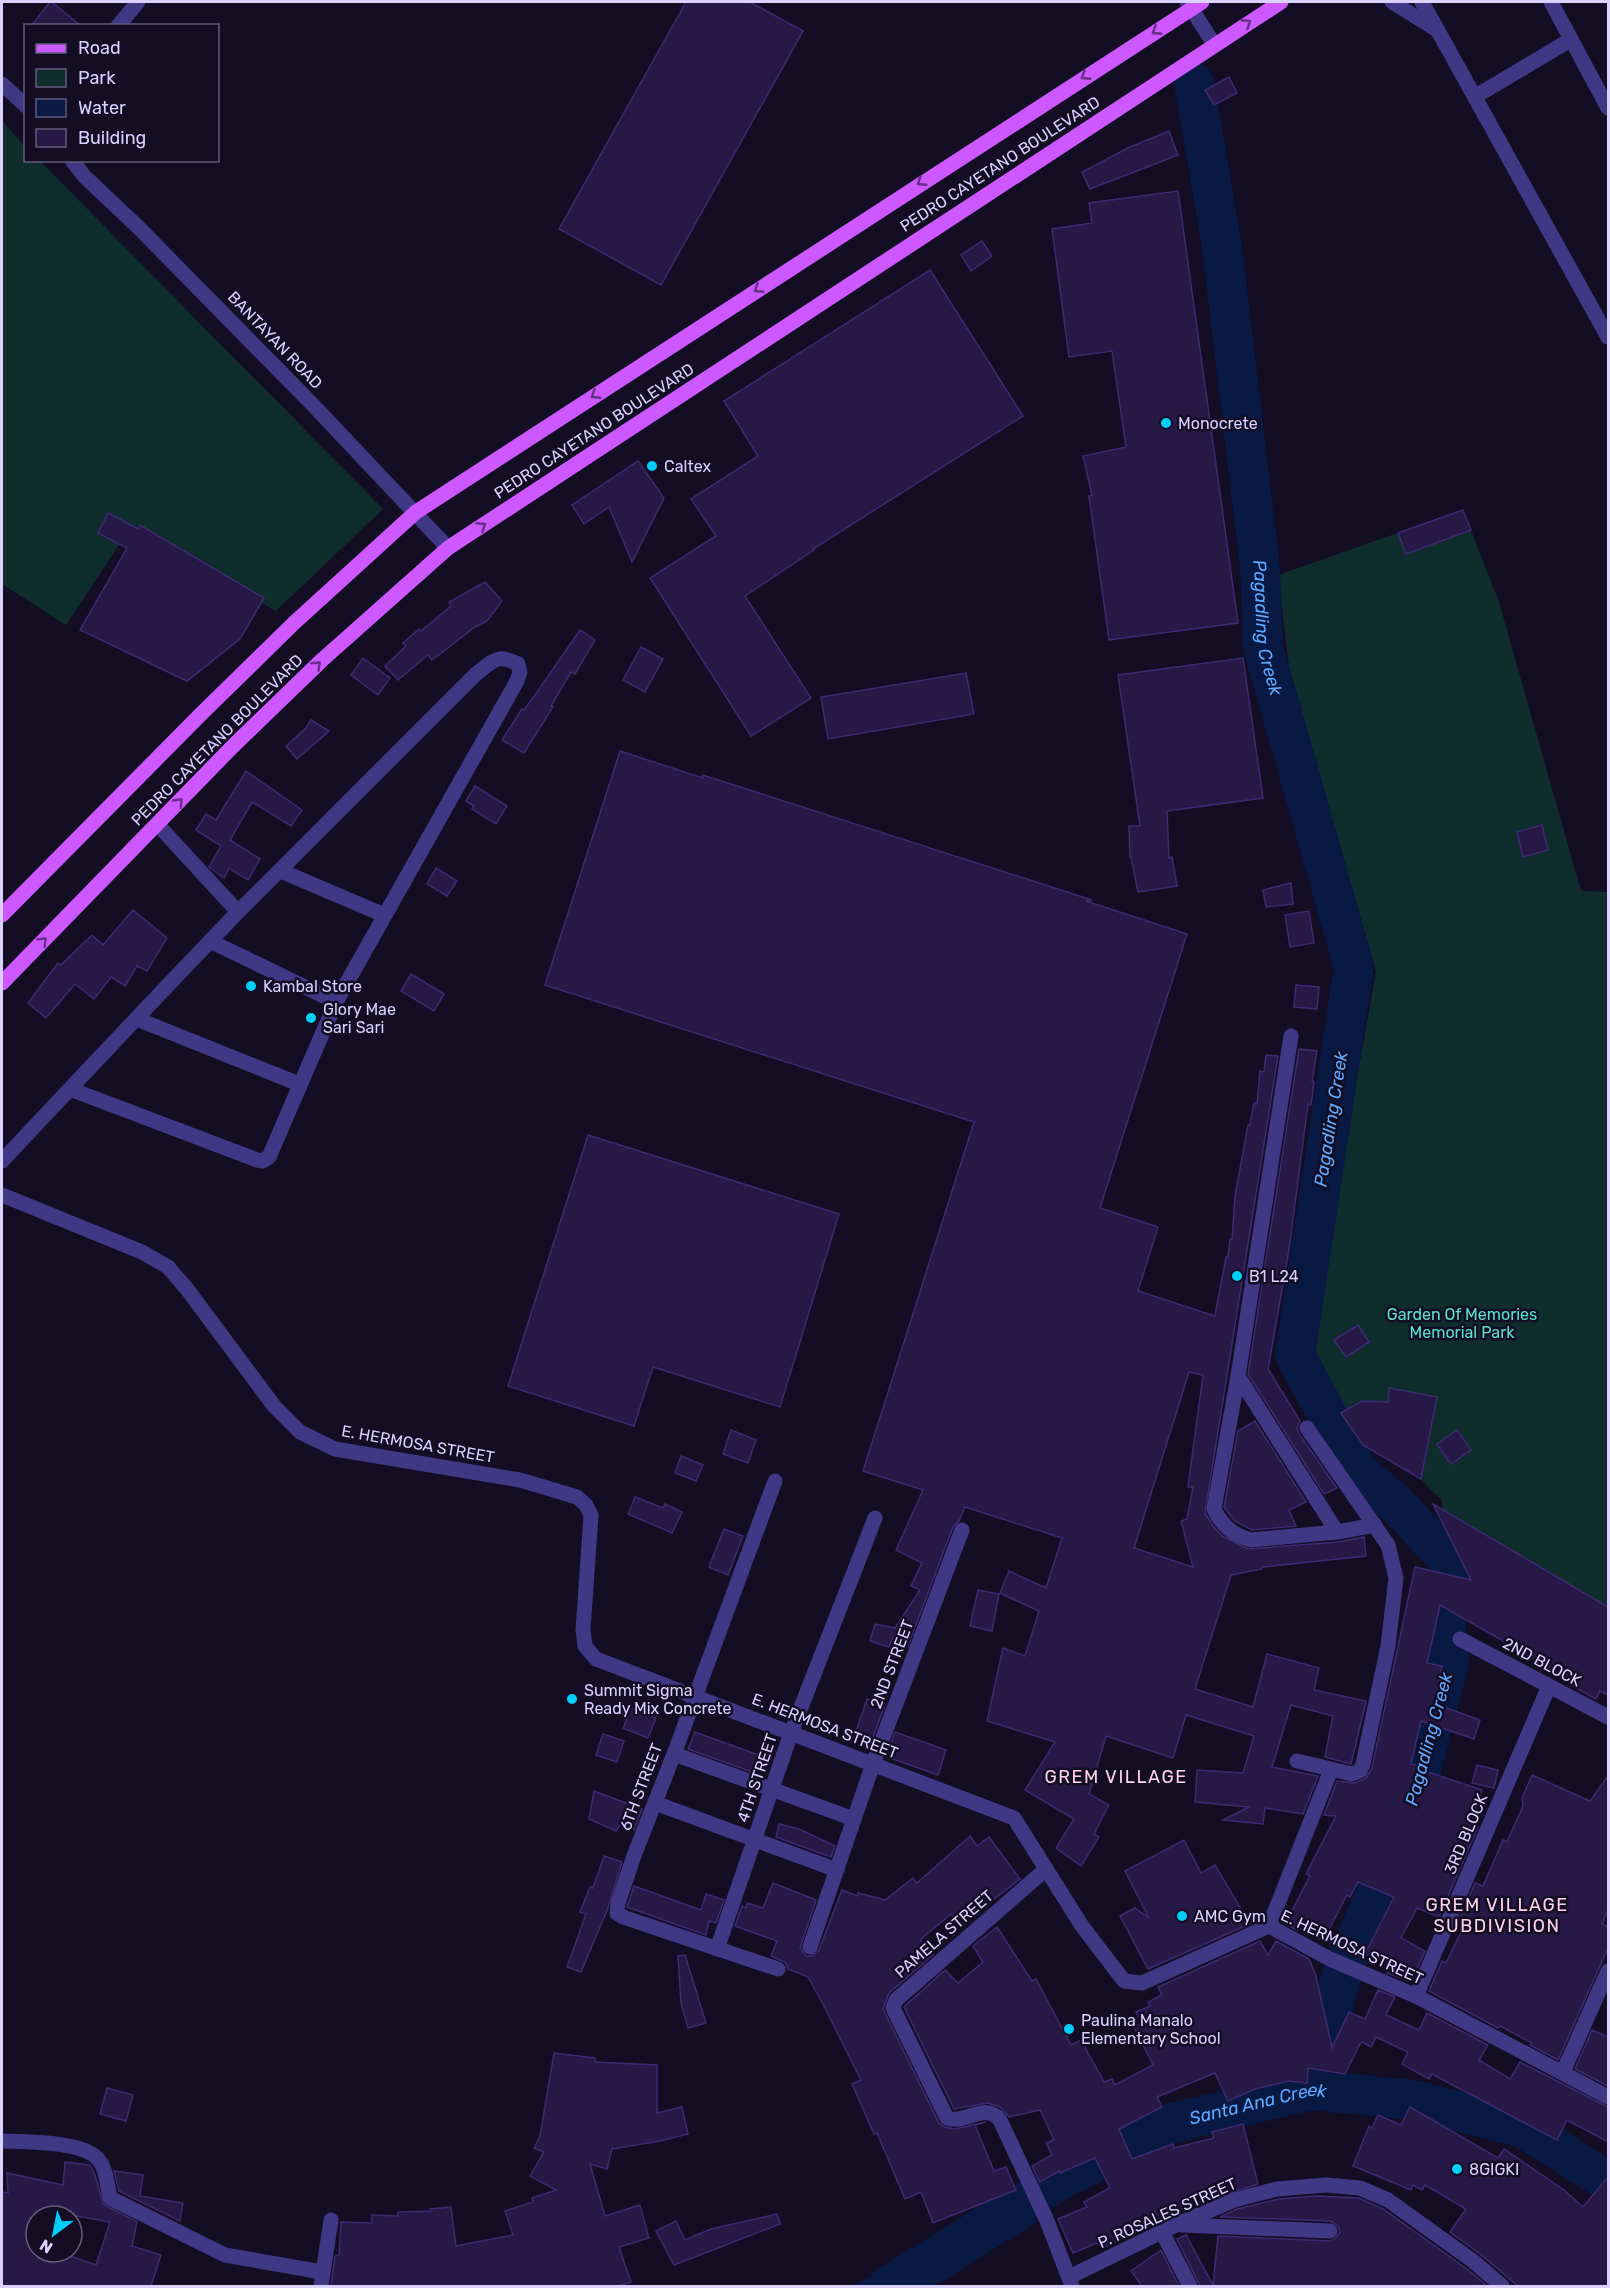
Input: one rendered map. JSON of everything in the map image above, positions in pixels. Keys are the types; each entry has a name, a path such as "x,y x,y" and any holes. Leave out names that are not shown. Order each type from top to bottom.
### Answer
{"main road":[{"name":"PEDRO CAYETANO BOULEVARD","path":"2,983 233,746 314,668 448,548 1281,2"},
{"name":"PEDRO CAYETANO BOULEVARD","path":"2,915 294,623 416,512 1194,4"}],"street":[{"path":"120,24 138,2"},
{"path":"1392,2 1439,32"},
{"path":"1422,2 1608,337"},
{"path":"1551,2 1608,108"},
{"path":"1194,4 1214,44"},
{"path":"1476,96 1570,39"},
{"path":"2,84 24,104"},
{"name":"BANTAYAN ROAD","path":"74,162 84,176 214,304 416,512 448,548"},
{"path":"2,1161 136,1019 238,912 476,674 496,659 505,657 518,664 520,672 518,681 336,1002 268,1157 263,1161 257,1160 70,1089"},
{"path":"158,825 238,912"},
{"path":"281,871 384,915"},
{"path":"210,941 336,1002"},
{"path":"136,1019 299,1084"},
{"path":"1291,1036 1238,1376 1214,1509 1220,1522 1239,1537 1251,1540 1337,1532 1375,1525"},
{"name":"E. HERMOSA STREET","path":"2,1195 142,1252 168,1267 274,1406 300,1432 335,1449 520,1480 577,1497 586,1505 591,1515 583,1630 585,1646 596,1659 1014,1818 1045,1870 1124,1981 1132,1984 1142,1983 1269,1926 1336,1961 1416,1996 1608,2097"},
{"path":"1238,1376 1337,1532"},
{"path":"1297,1761 1352,1774 1360,1771 1388,1646 1396,1578 1388,1545 1307,1428"},
{"name":"6TH STREET","path":"775,1481 628,1873 617,1913 623,1917 778,1969"},
{"name":"4TH STREET","path":"717,1949 791,1733 875,1518"},
{"name":"2ND STREET","path":"810,1947 873,1764 962,1530"},
{"name":"2ND BLOCK","path":"1460,1639 1608,1717"},
{"name":"3RD BLOCK","path":"1416,1996 1549,1686"},
{"path":"674,1754 854,1819"},
{"path":"1269,1926 1331,1770"},
{"path":"655,1803 837,1870"},
{"name":"PAMELA STREET","path":"1045,1870 893,2005 894,2012 947,2118 949,2120 985,2112 996,2115 1047,2221 1071,2282"},
{"path":"1563,2072 1608,1971"},
{"path":"2,2141 52,2143 88,2152 98,2159 104,2168 110,2198 133,2211 225,2255 322,2279 331,2220"},
{"name":"P. ROSALES STREET","path":"1071,2282 1169,2229 1234,2200 1277,2189 1326,2186 1360,2188 1389,2200 1473,2260 1502,2286"},
{"path":"1190,2286 1169,2229 1330,2231"}],"green space":[{"path":"2,121 24,145 24,162 41,162 383,509 276,611 130,528 66,625 2,584"},
{"name":"Garden Of Memories Memorial Park","path":"1463,510 1499,602 1581,891 1608,892 1608,1628 1459,1556 1444,1527 1442,1501 1421,1479 1363,1445 1341,1413 1310,1342 1376,971 1290,675 1278,575"}],"water":[{"path":"1022,2194 1037,2222 935,2286 852,2286"}],"building":[{"path":"52,2 79,24 33,24"},
{"path":"686,2 750,2 803,31 661,285 559,229"},
{"path":"1229,77 1237,93 1214,105 1205,90"},
{"path":"1169,131 1178,155 1090,189 1082,172 1130,147"},
{"name":"Monocrete","path":"1178,191 1238,623 1109,640 1089,496 1092,495 1083,456 1126,447 1112,351 1069,357 1052,229 1092,223 1089,203"},
{"path":"982,241 992,256 971,271 961,255"},
{"path":"930,270 1023,416 813,549 745,596 811,698 751,736 650,578 716,536 691,499 758,456 724,401"},
{"path":"638,461 664,498 632,562 609,507 584,524 572,505"},
{"path":"1463,510 1471,530 1406,554 1398,533"},
{"path":"108,513 138,529 140,525 264,598 240,639 187,681 80,630 127,548 98,533"},
{"path":"485,582 502,601 487,621 475,627 432,660 428,655 398,680 385,666 406,646 403,643 451,606 449,602"},
{"path":"580,630 595,640 575,674 571,672 551,706 553,707 524,753 502,740"},
{"path":"641,647 663,659 645,692 623,680"},
{"path":"363,658 390,678 378,695 351,675"},
{"path":"1243,658 1263,798 1167,811 1169,858 1172,857 1177,886 1138,892 1130,857 1129,826 1140,826 1118,675"},
{"path":"966,673 974,714 828,739 821,697"},
{"path":"311,720 329,731 297,759 286,746 306,728"},
{"path":"620,751 703,778 703,775 1092,900 1086,901 1187,934 1100,1208 1158,1227 1138,1291 1215,1316 1226,1257 1228,1257 1230,1239 1232,1239 1235,1196 1248,1125 1250,1125 1254,1103 1257,1104 1260,1071 1264,1072 1266,1055 1278,1056 1205,1513 1222,1536 1248,1549 1338,1542 1364,1537 1366,1556 1262,1567 1262,1569 1231,1575 1195,1689 1253,1707 1267,1654 1319,1668 1314,1690 1366,1701 1351,1764 1325,1757 1333,1716 1291,1705 1272,1767 1318,1776 1303,1814 1265,1808 1263,1824 1223,1820 1249,1807 1195,1802 1197,1770 1243,1773 1254,1736 1186,1715 1173,1758 1106,1736 1089,1794 1109,1805 1094,1834 1099,1837 1081,1866 1056,1848 1074,1819 1025,1790 1055,1742 987,1721 1003,1648 1025,1656 1039,1611 1000,1593 1009,1571 1046,1588 1062,1538 965,1507 959,1521 953,1527 908,1646 893,1637 889,1647 870,1641 875,1624 895,1628 920,1590 911,1586 922,1563 896,1550 923,1490 863,1471 974,1122 545,985","holes":["1189,1372 1203,1375 1188,1487 1193,1487 1187,1519 1181,1521 1193,1567 1134,1548"]},
{"path":"246,771 302,810 291,826 252,802 230,840 260,859 248,880 229,868 224,878 209,867 221,846 196,830 206,814 216,820"},
{"path":"475,786 507,806 496,824 472,809 474,806 466,801"},
{"path":"1542,825 1548,850 1523,857 1517,832"},
{"path":"436,868 457,881 447,896 427,884"},
{"path":"1291,883 1293,904 1266,907 1263,890"},
{"path":"133,910 167,938 147,971 137,966 125,986 111,977 94,999 75,984 46,1018 28,1003 58,963 61,965 92,935 103,945"},
{"path":"1309,911 1314,943 1290,947 1285,915"},
{"path":"411,974 444,994 434,1011 401,991"},
{"path":"1296,985 1319,987 1317,1009 1294,1007"},
{"path":"1299,1049 1317,1051 1312,1081 1314,1082 1311,1105 1308,1104 1289,1250 1268,1369 1300,1421 1297,1428 1299,1434 1337,1488 1324,1494 1248,1374"},
{"path":"588,1135 839,1214 780,1407 653,1367 634,1426 508,1386"},
{"path":"1358,1325 1369,1342 1346,1357 1334,1340"},
{"path":"1389,1388 1437,1397 1421,1479 1363,1445 1341,1413 1362,1401 1388,1402"},
{"path":"1255,1421 1306,1502 1289,1510 1296,1526 1252,1530 1235,1521 1224,1507 1238,1431"},
{"path":"731,1430 756,1440 748,1463 723,1454"},
{"path":"1457,1430 1471,1450 1451,1464 1437,1444"},
{"path":"681,1456 703,1465 696,1481 675,1473"},
{"path":"635,1497 663,1508 665,1504 682,1512 672,1533 628,1514"},
{"path":"1433,1504 1608,1607 1608,1695 1600,1691 1596,1699 1572,1686 1574,1681 1440,1605 1427,1663 1442,1666 1435,1704 1480,1720 1474,1739 1421,1721 1411,1764 1417,1765 1416,1768 1482,1790 1471,1824 1478,1827 1439,1917 1417,1908 1401,1938 1425,1951 1411,1982 1387,1973 1389,1967 1365,1954 1394,1897 1358,1882 1350,1897 1347,1895 1323,1941 1295,1926 1297,1930 1285,1924 1310,1876 1306,1874 1336,1816 1324,1815 1337,1781 1355,1783 1366,1778 1372,1768 1415,1567 1471,1580"},
{"path":"724,1529 743,1536 728,1575 709,1567"},
{"path":"978,1590 999,1594 992,1631 970,1626"},
{"path":"867,1699 885,1705 869,1748 852,1743"},
{"path":"631,1708 656,1718 648,1738 623,1728"},
{"path":"695,1732 761,1756 755,1773 688,1749"},
{"path":"895,1732 946,1750 938,1775 887,1755"},
{"path":"603,1734 624,1741 617,1762 596,1755"},
{"path":"1477,1765 1498,1770 1494,1788 1472,1783"},
{"path":"1532,1775 1590,1801 1608,1776 1608,1910 1602,1924 1608,1927 1608,1948 1558,2060 1530,2045 1532,2043 1500,2026 1498,2028 1429,1991 1442,1961 1446,1963 1463,1928 1457,1925 1475,1883 1483,1886 1503,1840 1507,1842 1523,1806 1522,1798"},
{"path":"594,1791 642,1809 634,1830 620,1825 616,1831 589,1819"},
{"path":"779,1824 799,1829 835,1846 831,1857 776,1837"},
{"path":"970,1836 977,1846 989,1837 1020,1879 961,1925 951,1914 920,1940 933,1955 889,1993 883,2009 939,2123 955,2129 986,2122 975,2125 994,2171 1006,2167 1016,2190 933,2223 921,2192 905,2199 877,2133 874,2134 852,2084 861,2080 808,1977 788,1969 785,1962 771,1956 777,1941 735,1926 742,1906 746,1908 747,1903 763,1908 773,1883 816,1900 800,1948 806,1956 812,1956 819,1950 842,1890 857,1896 858,1893 885,1900 913,1878 917,1883"},
{"name":"AMC Gym","path":"1184,1840 1201,1873 1215,1865 1250,1924 1148,1969 1120,1916 1135,1908 1149,1918 1125,1871"},
{"path":"604,1856 622,1862 608,1908 581,1972 567,1967 586,1914 580,1912 590,1887 593,1888"},
{"path":"634,1886 701,1910 706,1894 724,1900 716,1923 709,1921 706,1935 627,1907"},
{"path":"997,1927 1032,1981 1036,1979 1071,2045 1081,2040 1104,2082 1112,2079 1115,2085 1153,2065 1134,2027 1142,2023 1136,2012 1150,2006 1148,2002 1162,1995 1158,1987 1260,1941 1268,1955 1276,1941 1309,1959 1316,1976 1332,2048 1349,2012 1365,2019 1378,1990 1395,1997 1386,2015 1419,2030 1427,2013 1488,2045 1479,2060 1510,2079 1520,2062 1608,2107 1608,2142 1567,2120 1557,2140 1432,2074 1429,2079 1402,2064 1408,2052 1376,2037 1371,2047 1362,2042 1360,2044 1345,2074 1308,2068 1307,2083 1289,2081 1255,2089 1228,2101 1215,2073 1157,2097 1162,2107 1119,2129 1132,2159 1173,2144 1174,2148 1214,2138 1212,2132 1243,2124 1258,2184 1214,2198 1212,2193 1107,2246 1104,2240 1073,2253 1058,2219 1087,2207 1084,2202 1110,2188 1095,2158 1060,2173 1059,2171 1040,2182 1032,2166 1052,2155 1046,2143 1054,2140 1040,2110 1009,2117 1000,2107 988,2103 954,2109 904,2007 945,1970 958,1983 983,1962 973,1946"},
{"path":"685,1955 706,2023 688,2028 681,2003 678,1956"},
{"path":"1592,2030 1608,2037 1608,2086 1575,2069"},
{"path":"554,2053 595,2058 595,2062 657,2065 657,2113 682,2107 688,2134 612,2149 607,2169 590,2164 605,2216 640,2205 649,2238 619,2247 631,2282 619,2286 331,2286 335,2256 339,2255 341,2222 372,2223 372,2215 398,2216 398,2212 431,2211 430,2209 451,2207 456,2246 513,2235 505,2211 533,2202 532,2198 556,2190 530,2176 544,2152 534,2148 540,2136"},
{"path":"107,2088 133,2095 126,2121 100,2114"},
{"path":"1410,2107 1498,2158 1504,2149 1564,2190 1583,2207 1608,2177 1608,2286 1518,2286 1450,2232 1466,2209 1425,2185 1422,2190 1413,2185 1411,2190 1353,2166 1369,2126 1372,2128 1378,2115 1401,2125"},
{"path":"65,2162 90,2165 103,2204 137,2222 132,2246 161,2255 151,2286 2,2286 2,2192 8,2193 7,2173 63,2185"},
{"path":"114,2171 143,2175 140,2196 183,2203 180,2221 119,2191"},
{"path":"1316,2196 1359,2198 1383,2209 1485,2284 1483,2286 1200,2286 1177,2239 1186,2235 1213,2285 1218,2236 1330,2241 1335,2239 1340,2232 1338,2226 1330,2221 1220,2217 1237,2209 1279,2199"},
{"path":"777,2214 780,2224 674,2265 656,2231 676,2221 685,2240 711,2229"},
{"path":"1161,2250 1179,2286 1142,2286 1131,2271"}],"waterway":[{"name":"Pagadling Creek","path":"1194,83 1222,247 1260,568 1263,647 1354,967 1295,1355 1357,1470 1396,1504 1455,1566 1444,1611 1449,1662 1406,1827 1344,1966 1311,2090"},
{"name":"Santa Ana Creek","path":"888,2286 1058,2181 1172,2123 1311,2090 1414,2100 1523,2128 1608,2181"}],"place":[{"name":"Monocrete","path":"1166,423"},
{"name":"Caltex","path":"652,466"},
{"name":"Kambal Store","path":"251,986"},
{"name":"Glory Mae Sari Sari","path":"311,1018"},
{"name":"B1 L24","path":"1237,1276"},
{"name":"Summit Sigma Ready Mix Concrete","path":"572,1699"},
{"name":"AMC Gym","path":"1182,1916"},
{"name":"Paulina Manalo Elementary School","path":"1069,2029"},
{"name":"8GIGKI","path":"1457,2169"}],"district":[{"name":"GREM VILLAGE","path":"1116,1777"},
{"name":"GREM VILLAGE SUBDIVISION","path":"1497,1915"}]}
